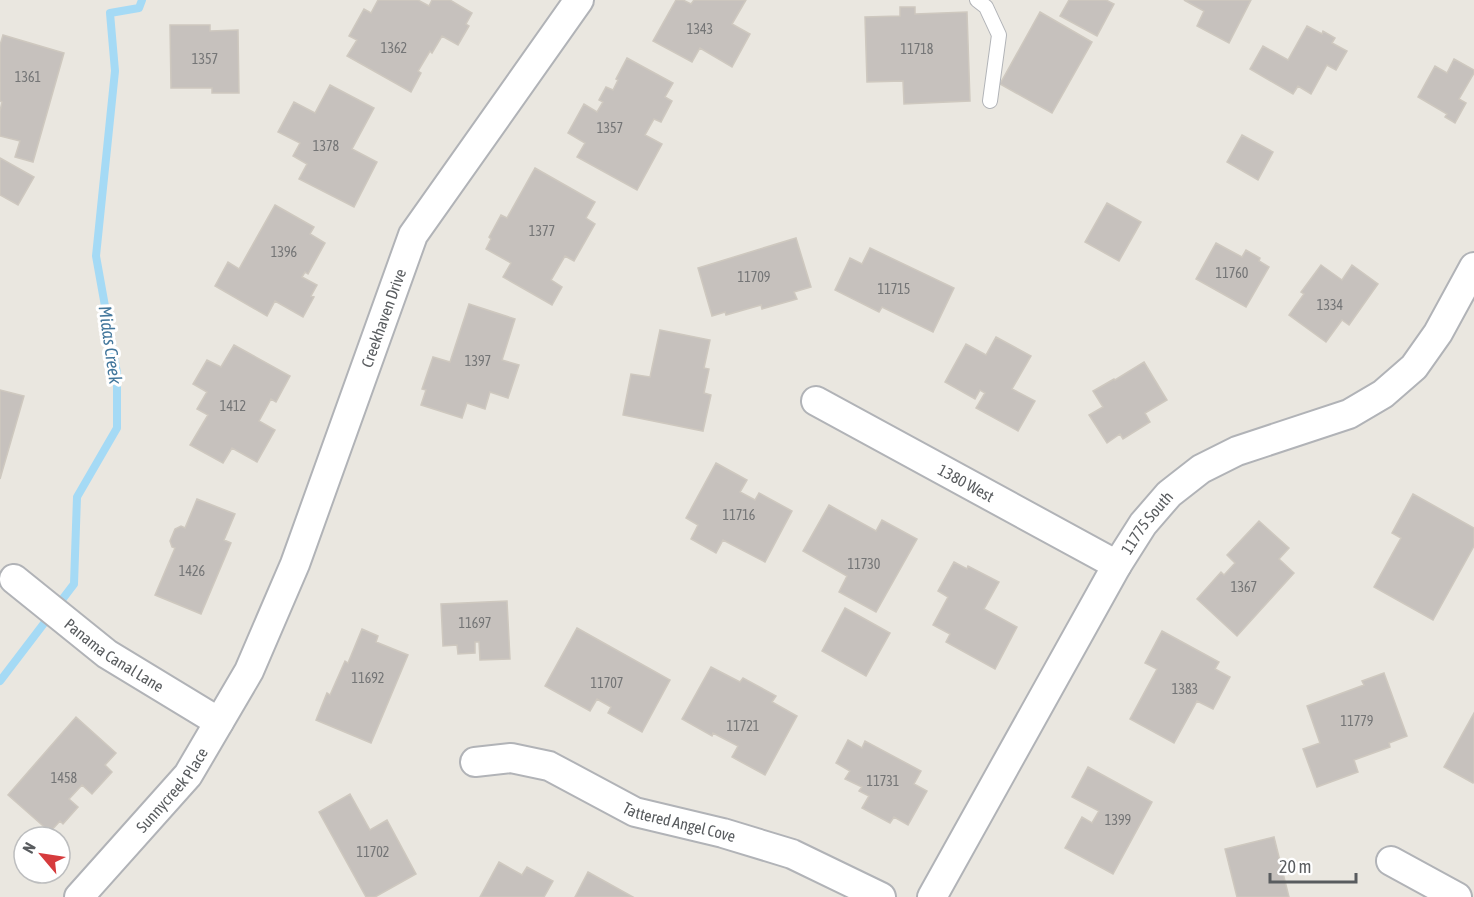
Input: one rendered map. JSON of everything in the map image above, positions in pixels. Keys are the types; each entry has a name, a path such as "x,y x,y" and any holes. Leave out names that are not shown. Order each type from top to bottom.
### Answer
{"street":[{"name":"Creekhaven Drive","path":"249,671 295,564 413,236 579,0"},
{"name":"11775 South","path":"932,897 1117,565 1143,524 1169,494 1201,469 1237,451 1349,414 1383,394 1414,367 1438,333 1474,267"},
{"name":"1380 West","path":"816,401 1117,565"},
{"name":"Panama Canal Lane","path":"14,579 107,654 219,722"},
{"name":"Sunnycreek Place","path":"79,897 188,775 249,671"},
{"name":"Tattered Angel Cove","path":"475,762 511,758 549,766 635,812 723,833 792,854 881,897"},
{"path":"1391,861 1457,897"}],"lane":[{"path":"977,0 986,7 999,35 990,101"}],"building":[{"path":"378,0 418,0 429,6 432,0 450,0 472,13 466,24 469,26 458,45 442,36 432,53 430,51 418,71 421,73 411,92 347,56 357,40 349,36 364,9 371,13"},
{"path":"676,0 683,0 691,4 694,0 746,0 732,24 750,34 732,67 700,48 692,62 653,41"},
{"path":"1069,0 1106,0 1114,4 1097,36 1060,16"},
{"path":"1184,0 1251,0 1229,43 1197,26 1204,11"},
{"path":"900,7 915,7 915,14 967,12 970,101 904,104 903,81 867,82 865,17 900,16"},
{"path":"1040,12 1092,42 1052,113 1000,84"},
{"path":"170,25 210,25 210,31 238,30 239,93 212,93 212,88 171,88"},
{"path":"1307,26 1335,38 1332,43 1347,51 1336,70 1327,65 1311,94 1298,86 1293,94 1250,69 1263,46 1288,60"},
{"path":"3,35 64,53 33,162 15,157 20,141 0,136 2,102 0,101 0,45"},
{"path":"627,58 673,83 665,97 672,101 661,122 654,119 645,135 662,144 637,190 577,157 585,143 568,133 584,104 597,112 603,102 599,100 606,87 613,90"},
{"path":"1454,59 1474,70 1459,99 1466,103 1455,123 1445,117 1447,114 1418,97 1435,66 1447,73"},
{"path":"330,85 374,108 352,149 377,162 354,207 299,179 307,164 293,156 300,143 278,132 294,102 315,113"},
{"path":"1242,135 1273,152 1258,180 1227,162"},
{"path":"0,158 34,177 18,205 0,195"},
{"path":"535,168 595,202 586,218 595,224 574,261 565,256 551,280 562,287 552,305 503,277 511,263 486,249 491,239 489,237 501,215 507,218"},
{"path":"1107,203 1141,222 1119,261 1085,242"},
{"path":"275,205 314,227 310,234 325,243 308,274 305,272 302,277 317,285 311,296 314,297 303,317 275,301 267,316 215,286 228,262 239,269"},
{"path":"796,238 811,287 794,292 797,299 762,309 761,305 726,315 725,312 712,316 698,268"},
{"path":"1216,243 1242,257 1246,250 1260,258 1259,261 1269,267 1246,307 1196,279"},
{"path":"870,248 954,288 933,332 882,307 879,312 835,290 850,258 862,264"},
{"path":"1321,265 1342,280 1352,265 1378,284 1349,325 1342,320 1326,342 1289,315 1304,294 1301,292"},
{"path":"469,304 515,319 502,360 519,365 508,398 490,392 485,409 467,403 462,418 421,405 426,390 422,389 433,357 450,362"},
{"path":"660,330 710,340 704,368 709,369 704,393 711,395 703,431 623,415 631,374 650,377"},
{"path":"996,337 1031,356 1012,389 1035,401 1018,431 976,408 985,393 980,390 975,399 945,382 966,344 986,355"},
{"path":"234,345 290,376 276,402 271,399 259,421 275,430 257,462 232,448 223,463 190,445 208,415 197,409 207,392 193,384 207,360 221,367"},
{"path":"1144,362 1167,400 1145,413 1150,422 1123,439 1120,434 1107,443 1089,415 1103,407 1093,391"},
{"path":"0,390 24,396 0,479"},
{"path":"716,463 747,480 740,492 755,500 759,493 792,511 765,562 723,540 716,553 691,539 698,525 686,518"},
{"path":"1413,494 1474,528 1474,546 1433,620 1374,587 1401,538 1392,533"},
{"path":"197,499 235,514 224,540 231,543 201,614 155,595 175,548 172,547 170,541 175,529 181,526 185,528"},
{"path":"829,505 876,531 882,520 917,539 876,612 839,592 847,576 803,551"},
{"path":"1259,521 1289,548 1279,559 1294,573 1237,636 1197,599 1221,572 1224,575 1235,563 1227,555"},
{"path":"954,562 967,569 968,566 999,582 984,609 1017,627 995,669 946,642 950,634 933,625 948,597 938,591"},
{"path":"507,601 510,659 480,660 479,642 475,642 475,653 458,654 457,645 443,646 441,604"},
{"path":"845,608 890,633 866,676 822,651"},
{"path":"577,628 670,680 642,732 608,713 611,707 597,699 590,711 545,686"},
{"path":"362,629 378,636 376,642 408,655 371,743 316,720 327,693 330,695 345,661 348,663"},
{"path":"1162,631 1219,662 1215,669 1230,677 1213,709 1197,701 1174,743 1130,719 1157,669 1145,663"},
{"path":"711,667 740,682 743,678 776,696 772,702 797,716 765,775 732,757 738,746 713,733 712,736 682,719"},
{"path":"1384,673 1407,736 1389,743 1390,747 1354,760 1358,772 1317,787 1303,749 1320,743 1307,706 1364,685 1362,681"},
{"path":"1474,713 1474,782 1473,783 1444,767"},
{"path":"76,717 116,753 105,765 112,772 92,794 82,785 69,799 78,807 63,824 60,821 56,825 42,825 8,795"},
{"path":"848,740 862,748 865,741 921,771 914,784 927,791 908,825 894,817 890,823 862,808 869,796 859,791 862,787 845,779 850,771 836,763"},
{"path":"1088,767 1152,802 1113,874 1065,848 1082,817 1092,823 1099,811 1072,797"},
{"path":"350,794 370,830 387,820 416,874 375,897 366,897 319,812"},
{"path":"1274,837 1289,897 1237,897 1225,849"},
{"path":"499,862 522,875 527,867 553,881 544,897 480,897"},
{"path":"588,872 633,897 575,897"}],"waterway":[{"name":"Midas Creek","path":"0,681 74,584 77,497 117,428 117,373 96,256 115,71 110,13 139,8 142,0"}]}
